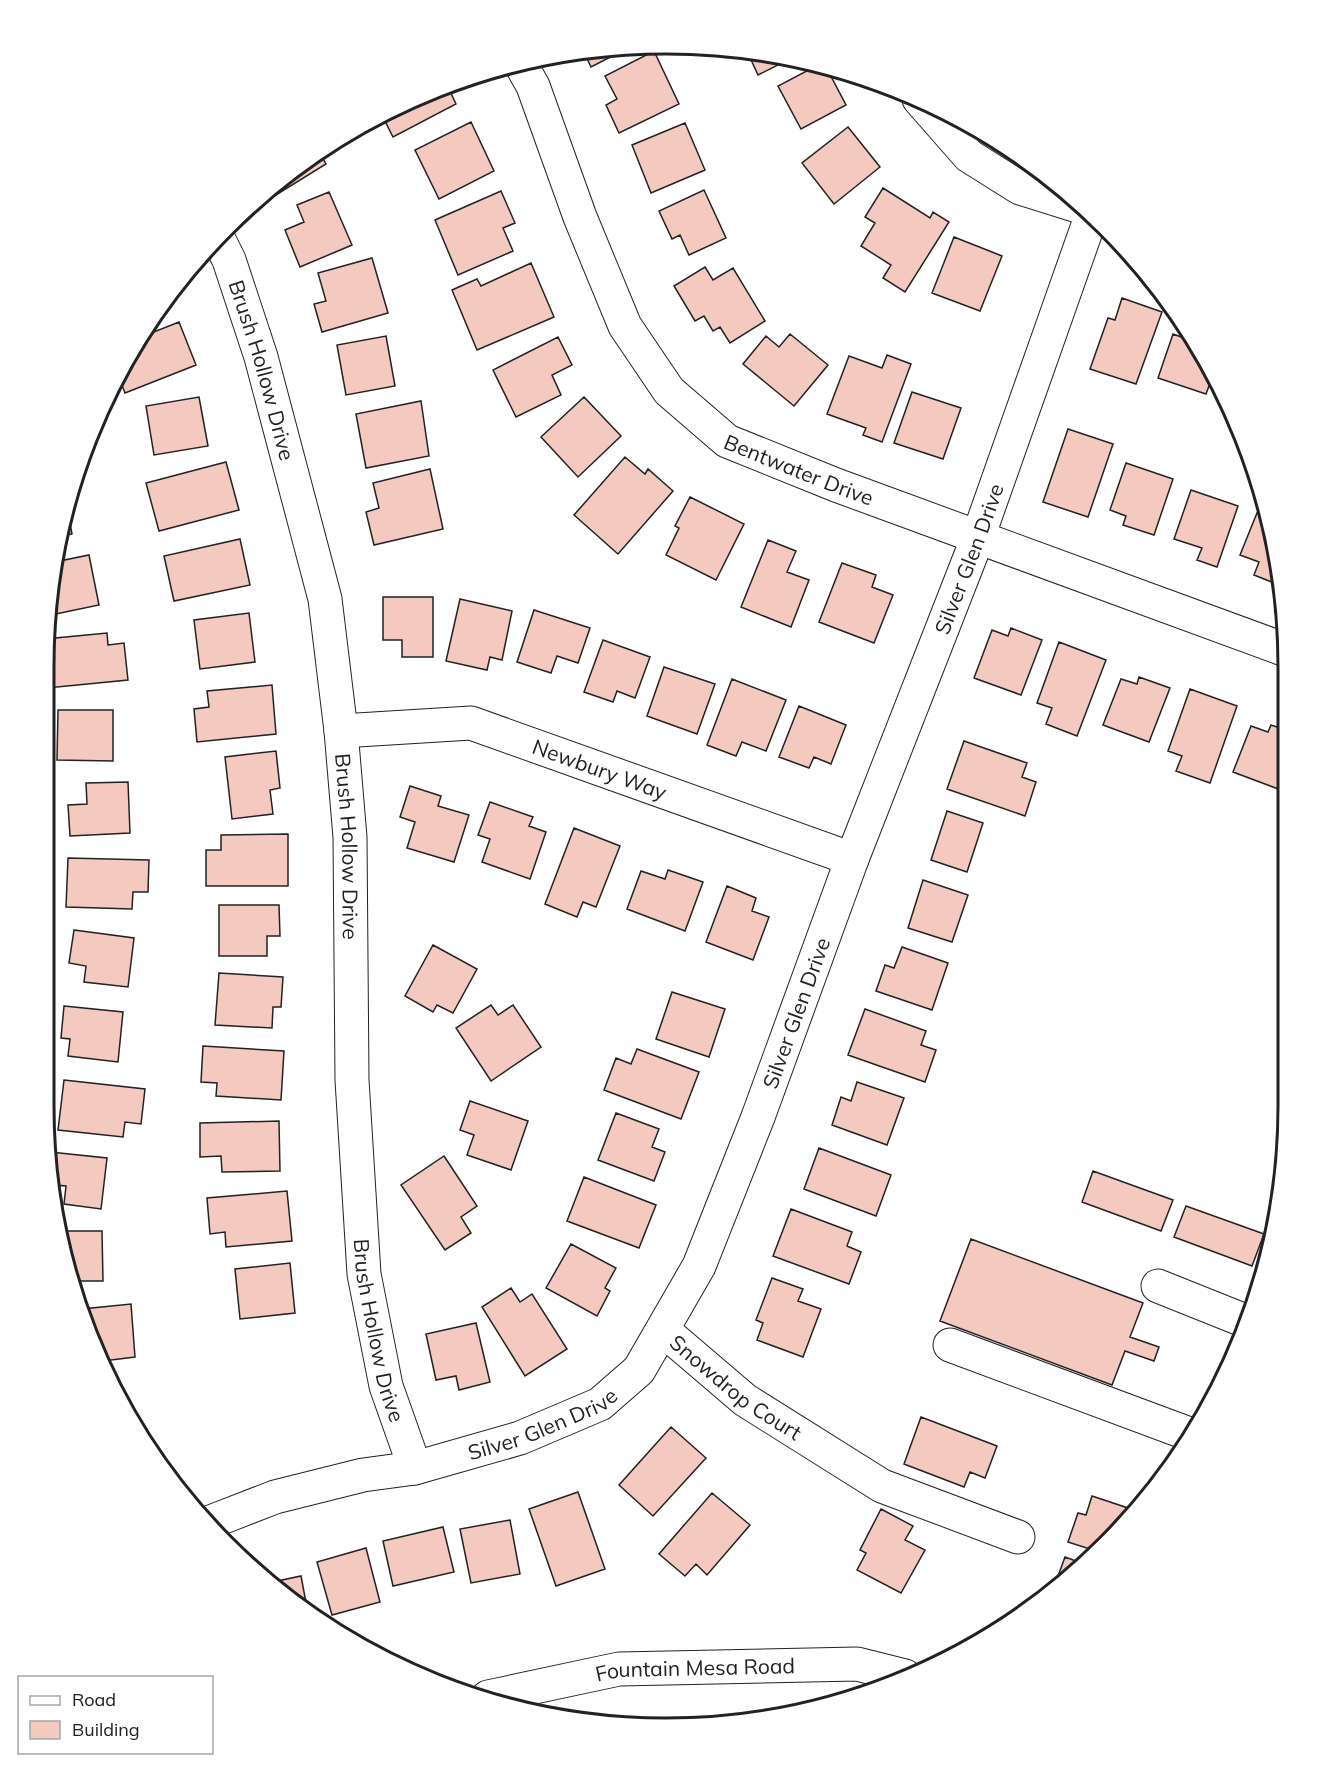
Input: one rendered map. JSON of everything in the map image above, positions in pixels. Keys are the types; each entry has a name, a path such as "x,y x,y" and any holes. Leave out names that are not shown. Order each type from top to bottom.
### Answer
{"street":[{"name":"Bentwater Drive","path":"525,71 533,86 580,217 625,326 669,391 727,441 836,485 1278,648"},
{"path":"933,115 969,156 1020,188 1065,202"},
{"name":"Silver Glen Drive","path":"215,1520 275,1497 363,1475 416,1468 520,1438 600,1404 639,1371 699,1266 758,1118 852,859 978,537 1089,223"},
{"name":"Brush Hollow Drive","path":"222,245 229,260 261,357 324,599 341,731 350,837 352,1080 364,1274 386,1386 416,1468"},
{"name":"Newbury Way","path":"341,731 471,723 852,859"},
{"path":"1158,1286 1240,1319"},
{"name":"Snowdrop Court","path":"663,1330 745,1400 882,1486 1018,1537"},
{"path":"950,1345 1184,1432"},
{"name":"Fountain Mesa Road","path":"499,1695 619,1669 857,1664 894,1673"}],"building":[{"path":"647,54 656,54 679,104 619,133 606,105 617,99 605,76"},
{"path":"612,56 591,67 587,59"},
{"path":"751,60 778,65 758,75"},
{"path":"807,71 824,75 831,77 846,105 801,129 778,86"},
{"path":"451,93 456,104 393,137 386,122"},
{"path":"471,122 494,171 439,199 415,150"},
{"path":"685,123 705,170 651,193 632,145"},
{"path":"848,127 880,167 834,204 802,163"},
{"path":"323,159 326,164 276,195 293,180"},
{"path":"883,188 930,218 933,212 949,222 905,292 883,278 891,265 861,246 875,223 865,217"},
{"path":"704,190 726,238 689,255 680,235 672,239 659,211"},
{"path":"501,191 515,223 503,228 513,251 458,275 435,220"},
{"path":"329,192 352,245 300,267 285,230 304,222 297,205"},
{"path":"954,237 1002,256 980,311 932,293"},
{"path":"372,258 388,313 322,332 314,304 326,301 318,273"},
{"path":"531,263 554,317 477,350 452,290 477,279 481,286"},
{"path":"705,267 713,280 733,268 765,321 730,343 720,327 713,331 704,316 695,321 674,286"},
{"path":"1122,298 1162,312 1136,384 1090,369 1108,318 1115,320"},
{"path":"179,322 196,365 125,393 122,386 153,332"},
{"path":"790,334 828,365 794,406 743,364 766,336 779,347"},
{"path":"1173,334 1182,337 1209,385 1206,394 1158,378"},
{"path":"386,336 395,386 346,395 337,345"},
{"path":"558,337 572,365 552,375 561,395 516,417 493,370"},
{"path":"887,355 911,364 882,442 863,435 866,428 827,414 849,356 882,368"},
{"path":"912,392 961,408 943,459 894,443"},
{"path":"199,397 208,446 154,455 146,406"},
{"path":"584,397 621,436 578,477 541,437"},
{"path":"421,401 429,456 366,468 356,414"},
{"path":"1068,429 1113,444 1088,517 1043,502"},
{"path":"625,457 645,474 648,469 673,491 618,554 574,515"},
{"path":"226,462 239,510 159,531 146,483"},
{"path":"1126,463 1173,479 1154,535 1123,525 1126,516 1110,510"},
{"path":"430,469 443,529 374,545 366,512 379,508 373,483"},
{"path":"1191,490 1238,506 1217,567 1197,560 1202,548 1174,539"},
{"path":"690,497 744,524 716,580 666,555 679,528 675,526"},
{"path":"1258,513 1272,582 1254,575 1259,562 1240,555"},
{"path":"240,539 250,585 174,601 164,556"},
{"path":"768,540 796,551 787,572 809,580 791,627 741,607"},
{"path":"89,555 99,605 56,614 64,560"},
{"path":"842,563 876,575 872,587 893,595 874,643 819,622"},
{"path":"383,597 433,597 433,657 402,657 402,640 383,640"},
{"path":"460,599 512,611 502,660 490,657 487,670 446,661"},
{"path":"534,610 590,628 578,663 557,656 551,673 517,662"},
{"path":"249,613 255,662 200,669 194,620"},
{"path":"1011,628 1042,640 1021,695 974,678 992,630 1008,636"},
{"path":"107,633 108,645 124,643 128,680 54,687 55,638"},
{"path":"603,640 650,657 635,698 617,691 613,702 584,692"},
{"path":"1059,642 1106,660 1077,736 1046,724 1052,708 1037,703"},
{"path":"664,667 715,684 697,734 647,716"},
{"path":"1139,677 1170,688 1149,742 1103,725 1121,679 1137,684"},
{"path":"732,679 786,700 766,751 742,742 736,756 707,745"},
{"path":"272,685 276,734 197,742 194,709 209,707 207,691"},
{"path":"1190,689 1237,706 1210,783 1176,771 1182,756 1168,751"},
{"path":"799,706 846,725 831,764 814,757 809,768 779,757"},
{"path":"58,710 113,710 113,761 57,760"},
{"path":"1271,725 1278,727 1278,789 1233,772 1251,726 1268,732"},
{"path":"964,741 1027,763 1022,777 1036,782 1025,816 947,789"},
{"path":"276,751 280,788 270,790 273,814 232,819 225,757"},
{"path":"128,782 130,833 70,836 68,805 87,804 86,783"},
{"path":"410,786 441,796 438,806 469,815 454,862 407,848 415,822 400,817"},
{"path":"490,802 533,817 529,826 546,832 530,879 482,862 490,839 478,835"},
{"path":"947,811 983,823 967,872 931,860"},
{"path":"574,828 620,846 596,907 583,902 577,917 545,904"},
{"path":"288,834 288,886 206,886 206,850 221,850 221,835"},
{"path":"68,858 149,860 148,892 133,892 132,909 66,907"},
{"path":"668,870 703,882 685,931 627,909 641,871 665,879"},
{"path":"923,880 968,895 952,942 908,928"},
{"path":"727,886 756,898 752,911 769,917 753,960 706,942"},
{"path":"219,905 279,905 280,936 267,936 267,956 219,956"},
{"path":"74,930 134,938 128,987 84,982 86,966 69,963"},
{"path":"433,945 477,969 453,1013 437,1005 433,1012 405,996"},
{"path":"902,947 948,963 932,1010 876,991 885,965 894,968"},
{"path":"219,973 283,977 281,1007 273,1007 272,1028 215,1025"},
{"path":"672,992 725,1009 709,1057 656,1039"},
{"path":"491,1005 498,1015 513,1005 541,1047 491,1081 456,1028"},
{"path":"64,1006 123,1012 118,1062 68,1056 70,1039 61,1038"},
{"path":"865,1009 926,1031 921,1045 936,1050 925,1082 848,1055"},
{"path":"203,1046 284,1051 281,1100 216,1096 217,1083 201,1082"},
{"path":"637,1049 699,1072 681,1119 604,1090 616,1058 631,1064"},
{"path":"64,1080 145,1089 141,1124 125,1122 123,1137 58,1130"},
{"path":"857,1082 904,1098 887,1145 832,1125 841,1097 851,1101"},
{"path":"470,1101 528,1121 511,1170 467,1155 474,1135 460,1130"},
{"path":"616,1113 659,1129 652,1147 665,1152 654,1181 598,1160"},
{"path":"279,1121 280,1171 222,1172 221,1156 200,1157 200,1123"},
{"path":"819,1148 891,1175 876,1216 804,1189"},
{"path":"56,1153 107,1158 101,1209 64,1204 66,1186 59,1185"},
{"path":"444,1156 477,1206 461,1217 471,1233 445,1250 401,1185"},
{"path":"1093,1171 1173,1200 1161,1231 1082,1202"},
{"path":"584,1177 656,1205 639,1248 567,1221"},
{"path":"287,1191 292,1241 226,1247 225,1232 210,1234 207,1198"},
{"path":"1186,1206 1264,1234 1252,1266 1174,1237"},
{"path":"791,1209 852,1232 847,1246 861,1252 849,1284 773,1256"},
{"path":"67,1231 102,1231 103,1281 80,1281"},
{"path":"971,1239 1143,1303 1130,1337 1159,1347 1154,1361 1125,1351 1112,1385 940,1321"},
{"path":"571,1244 616,1268 605,1288 610,1291 597,1316 546,1288"},
{"path":"290,1263 295,1313 240,1319 235,1269"},
{"path":"772,1278 803,1289 798,1301 821,1309 803,1357 757,1340 763,1323 756,1320"},
{"path":"511,1288 520,1302 532,1294 567,1349 525,1376 482,1307"},
{"path":"131,1304 135,1357 110,1360 88,1308"},
{"path":"476,1323 490,1382 459,1390 456,1376 436,1380 426,1334"},
{"path":"921,1417 997,1446 985,1478 970,1472 964,1487 904,1464"},
{"path":"671,1427 706,1458 653,1516 619,1485"},
{"path":"578,1492 605,1569 556,1586 529,1509"},
{"path":"712,1493 750,1525 707,1575 696,1564 685,1576 659,1554"},
{"path":"1092,1496 1128,1508 1089,1549 1068,1542 1078,1513 1086,1515"},
{"path":"881,1509 913,1526 905,1540 925,1550 901,1593 857,1570 866,1553 860,1550"},
{"path":"510,1520 520,1574 471,1583 460,1529"},
{"path":"443,1527 454,1572 393,1586 383,1541"},
{"path":"366,1548 380,1602 332,1615 317,1562"},
{"path":"1065,1557 1076,1561 1070,1566 1058,1576"},
{"path":"301,1576 306,1601 293,1592 279,1581"}]}
